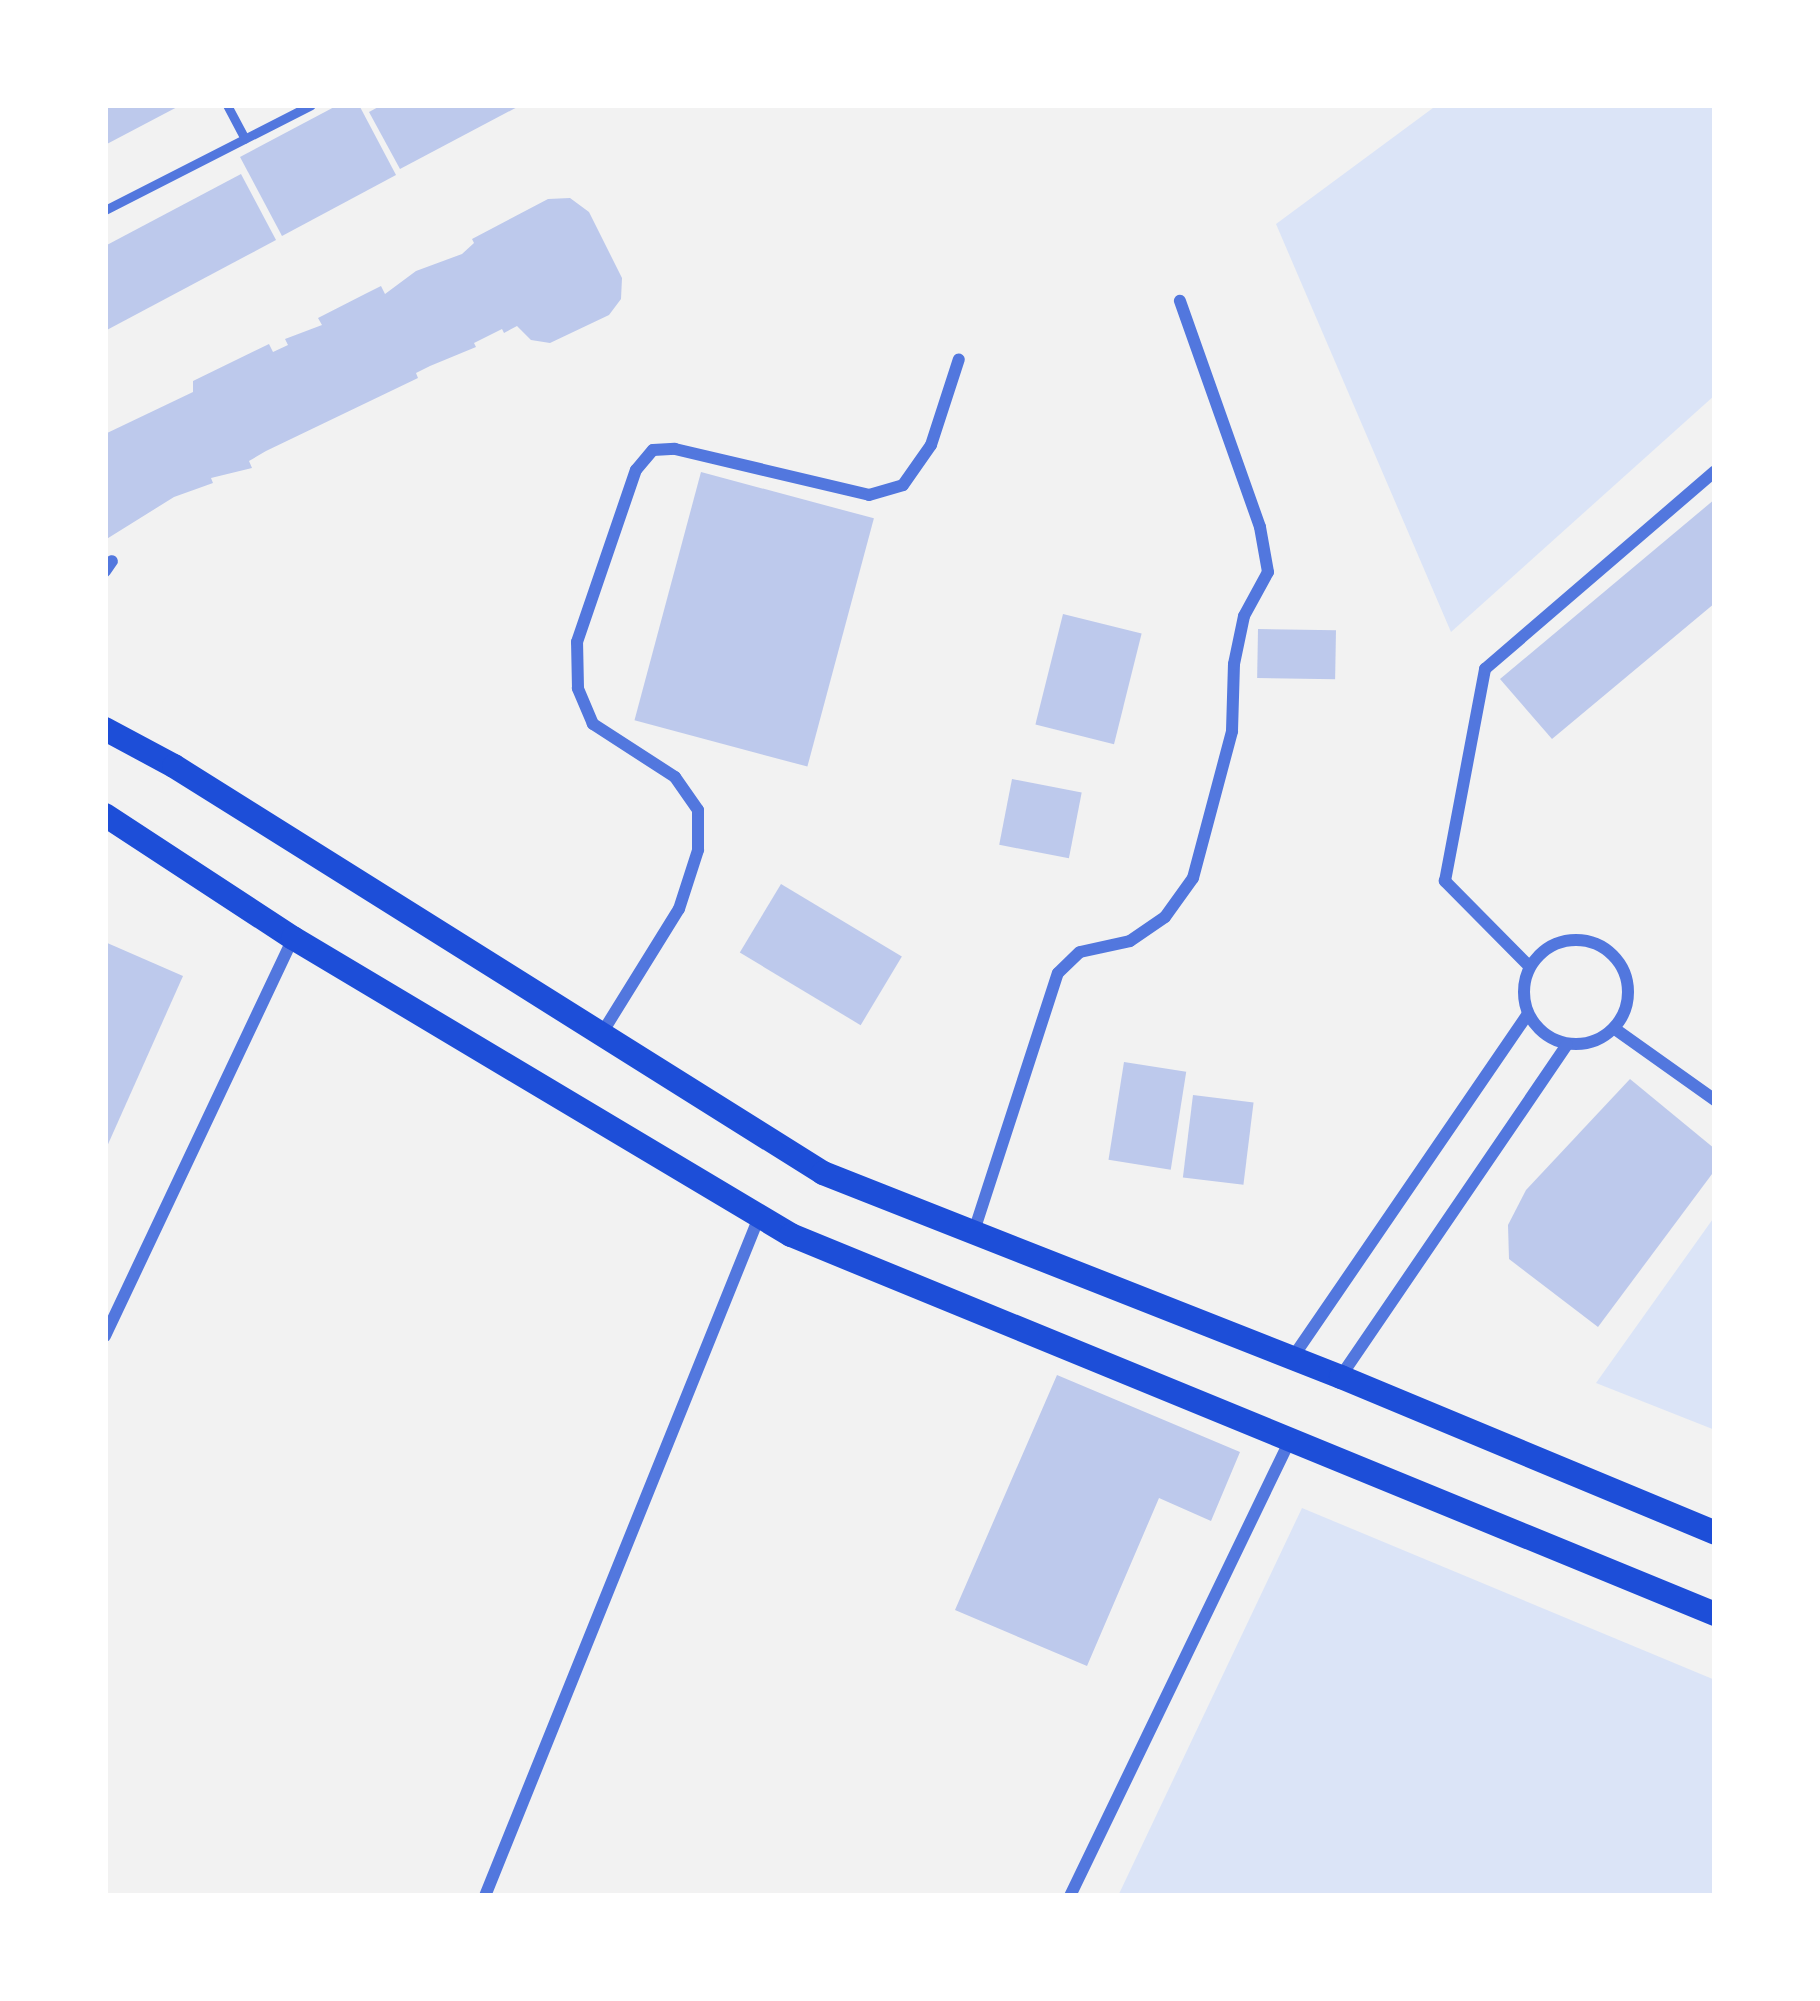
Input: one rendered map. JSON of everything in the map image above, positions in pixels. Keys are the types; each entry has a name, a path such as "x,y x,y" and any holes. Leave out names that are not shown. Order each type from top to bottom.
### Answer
{"main road":[{"path":"105,728 194,778 823,1173 1341,1376 1715,1533"},
{"path":"105,814 293,938 790,1235 1715,1614"}],"street":[{"path":"973,1233 1058,974 1080,952 1130,941 1165,917 1193,878 1232,731 1234,664 1244,616 1268,572 1260,527 1180,301"},
{"path":"601,1034 679,910 698,850 698,810 675,777 592,724 578,688 578,642 636,470 653,450 675,449 868,495 903,485 931,446 959,359"},
{"path":"1529,967 1445,880 1485,669 1715,471"},
{"path":"105,1336 293,938"},
{"path":"1571,939 1594,942 1618,959 1630,990 1615,1029 1592,1043 1567,1045 1540,1032 1528,1014 1523,993 1529,967 1543,950 1571,939"},
{"path":"1293,1358 1528,1014"},
{"path":"1615,1029 1715,1100"},
{"path":"1341,1376 1567,1045"},
{"path":"485,1896 760,1216"},
{"path":"1070,1896 1291,1438"}],"lane":[{"path":"226,105 245,139"},
{"path":"105,210 311,105"}],"shaded area":[{"path":"1437,105 1715,105 1715,395 1451,632 1276,224"},
{"path":"1715,1216 1715,1430 1596,1383"},
{"path":"1302,1508 1715,1680 1715,1896 1118,1896"}],"building":[{"path":"105,105 181,105 105,145"},
{"path":"338,105 359,105 396,175 282,236 240,157"},
{"path":"382,105 521,105 400,169 369,112"},
{"path":"241,174 276,240 105,331 105,246"},
{"path":"570,198 589,212 622,278 621,299 609,315 550,343 531,340 517,326 504,333 502,329 474,343 476,347 416,373 418,378 266,451 249,461 252,468 211,478 213,483 174,497 105,540 105,434 193,392 193,381 269,344 273,352 288,345 285,339 322,325 318,318 365,294 381,286 385,294 416,271 462,254 474,243 472,239 548,199"},
{"path":"701,472 874,518 807,767 634,720"},
{"path":"1715,499 1715,603 1552,739 1500,679"},
{"path":"1063,614 1142,634 1114,744 1035,725"},
{"path":"1258,629 1336,630 1335,679 1257,678"},
{"path":"1012,779 1082,793 1069,858 999,845"},
{"path":"781,884 902,957 861,1025 740,953"},
{"path":"105,942 183,976 105,1151"},
{"path":"1124,1062 1186,1072 1171,1170 1109,1160"},
{"path":"1630,1079 1715,1149 1715,1170 1598,1327 1509,1259 1508,1225 1526,1190"},
{"path":"1193,1095 1254,1102 1243,1185 1183,1177"},
{"path":"1057,1375 1240,1452 1211,1521 1159,1498 1087,1666 955,1610"}]}
